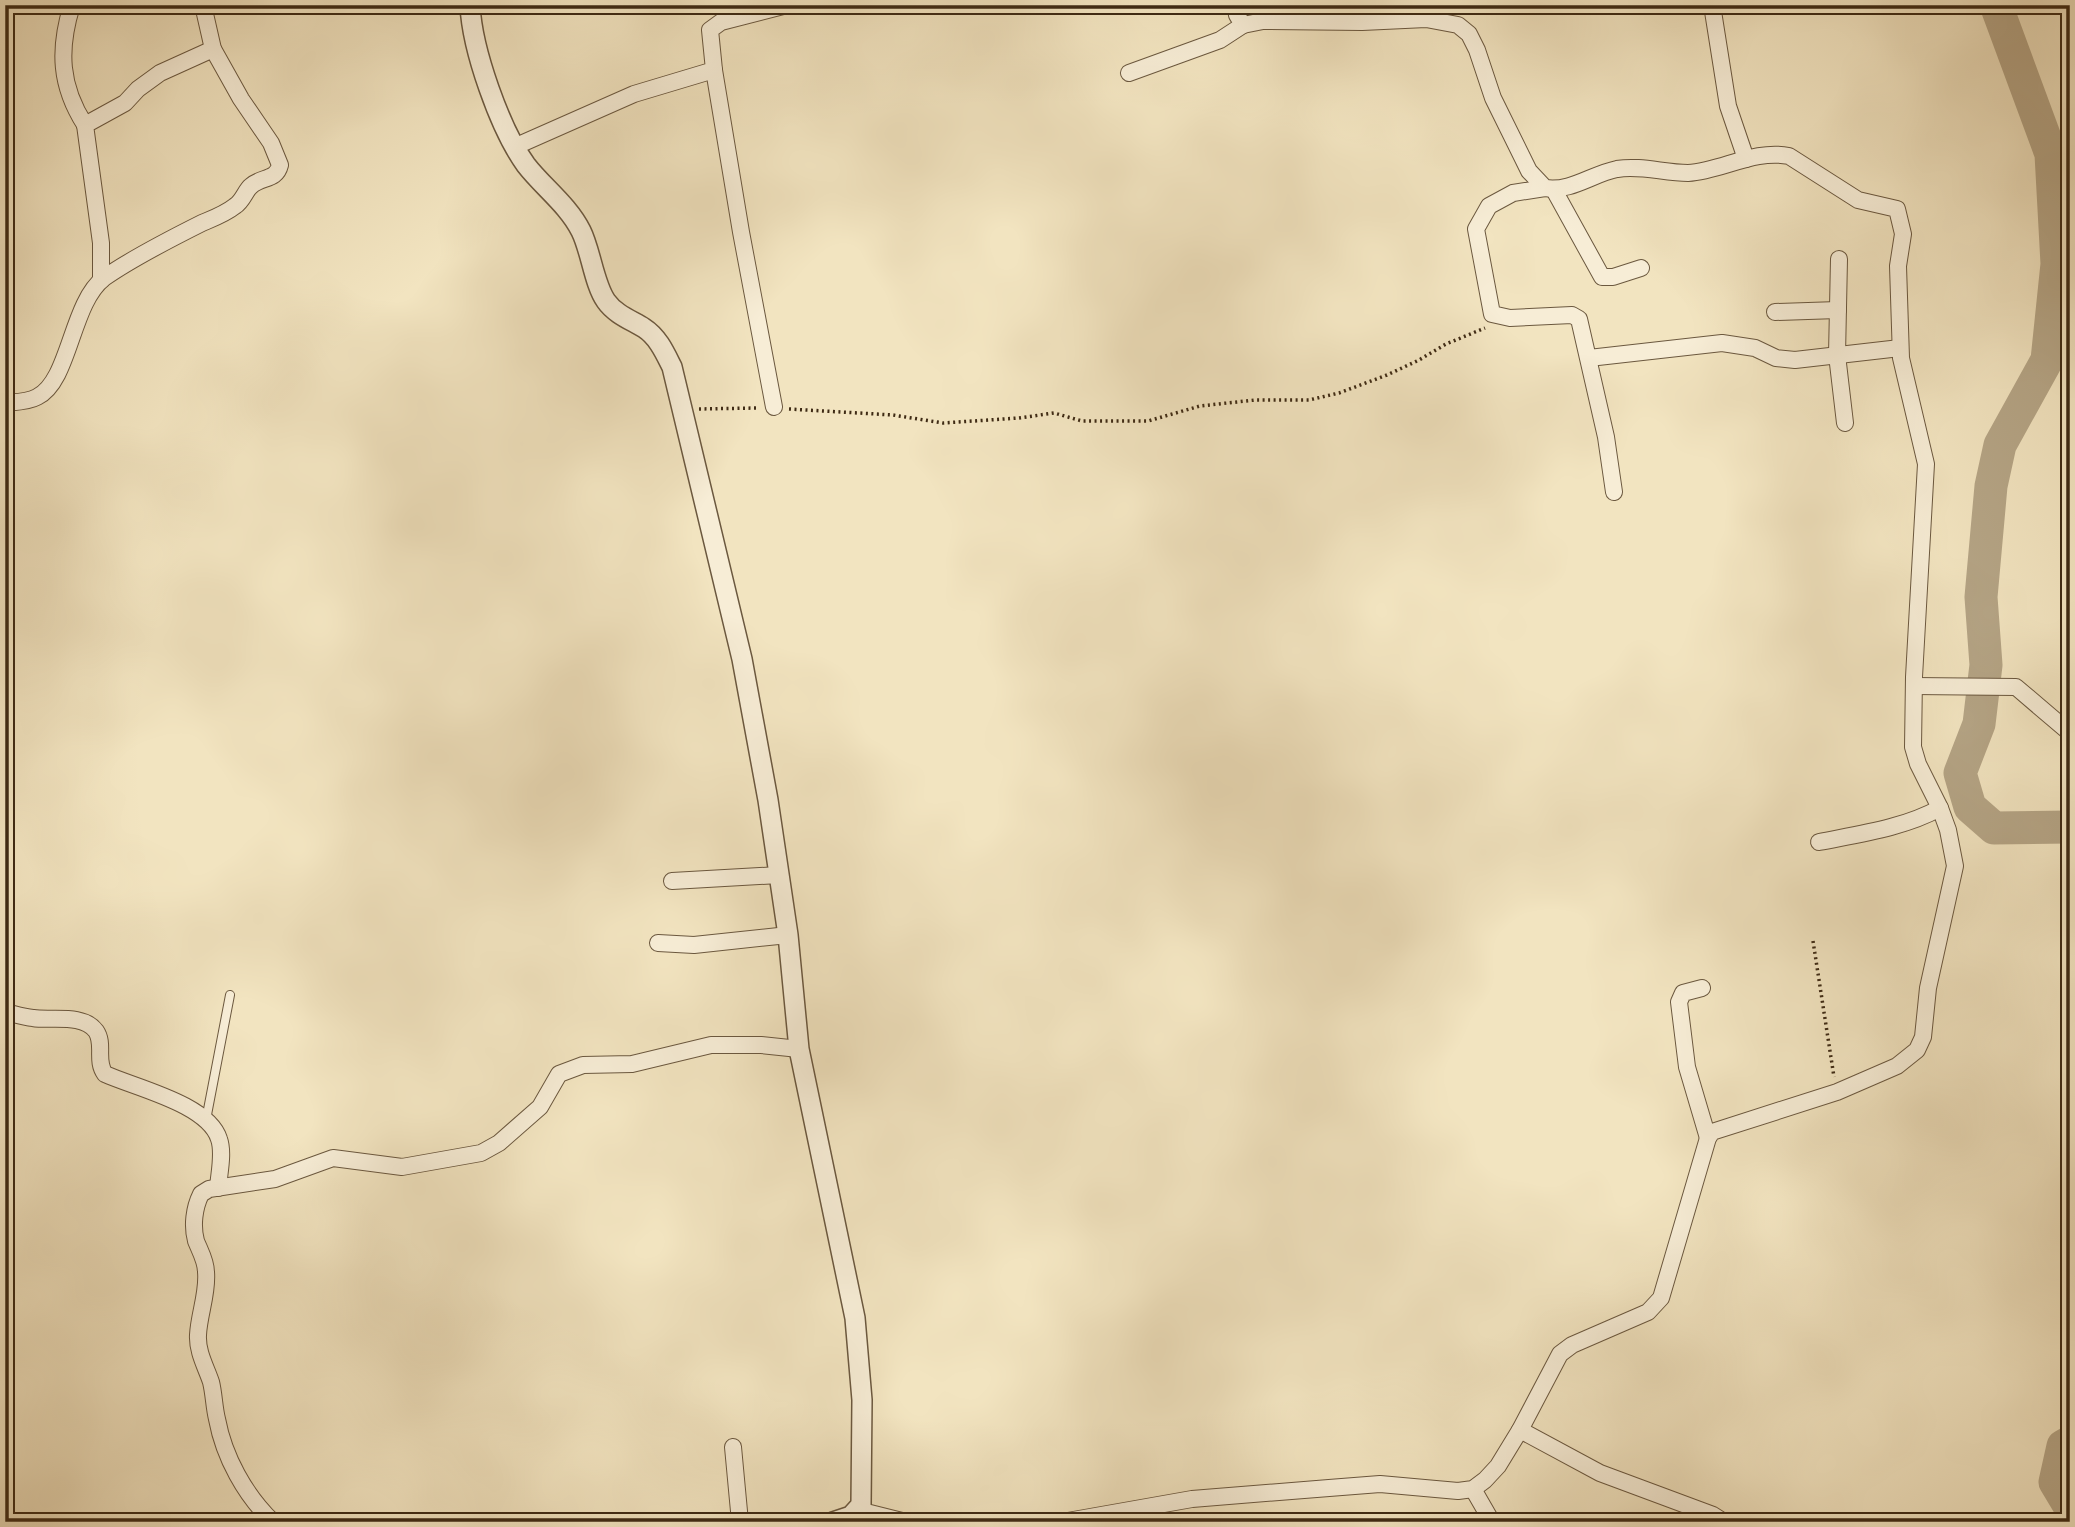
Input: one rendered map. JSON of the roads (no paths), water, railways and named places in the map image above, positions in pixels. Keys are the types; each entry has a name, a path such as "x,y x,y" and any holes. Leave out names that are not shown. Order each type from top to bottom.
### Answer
{"street":[{"path":"72,5 64,48 64,79 71,101 85,125 101,243 101,280"},
{"path":"5,403 35,398 47,390 57,375 82,309 101,280 222,215 238,204 250,187 275,176 280,169 271,143 241,99 214,49 203,5"},
{"path":"470,5 477,51 504,127 514,147 580,229 591,256 601,295 622,316 647,330 664,351 672,367 742,659 788,935 799,1049 855,1318 862,1400 862,1496 858,1510 833,1522"},
{"path":"774,407 740,232 710,30 742,11 787,5"},
{"path":"1234,5 1243,24"},
{"path":"1712,5 1728,106 1746,159"},
{"path":"1129,73 1220,40 1243,24 1263,21 1362,22 1426,19 1458,25 1469,34 1477,50 1493,98 1529,171 1549,189 1602,277 1613,277 1641,268"},
{"path":"85,125 125,103 138,89 160,73 214,49"},
{"path":"514,147 634,94 714,70"},
{"path":"1062,1522 1192,1499 1367,1485 1458,1491 1472,1489 1498,1466 1560,1354 1572,1345 1648,1312 1661,1298 1708,1138 1718,1129 1837,1092 1897,1066 1917,1050 1923,1037 1928,988 1955,866 1953,847 1940,808 1918,764 1913,747 1926,464 1900,348 1898,266 1903,234 1897,209 1858,200 1789,156 1766,154 1721,167 1686,173 1619,169 1566,188 1513,193 1489,206 1476,229 1492,314 1510,318 1564,315 1577,317 1606,437 1614,492"},
{"path":"1839,259 1837,355 1845,423"},
{"path":"1774,312 1838,310"},
{"path":"1589,358 1722,342 1755,348 1776,358 1786,359 1900,348"},
{"path":"1914,686 2021,689 2070,733"},
{"path":"1819,842 1904,823 1924,817 1940,808"},
{"path":"672,881 779,875"},
{"path":"658,943 694,945 788,935"},
{"path":"1702,988 1683,993 1679,1002 1687,1067 1708,1138"},
{"path":"5,1012 33,1018 71,1019 88,1024 97,1032 101,1044 100,1061 105,1074 201,1115 216,1132 221,1143 218,1188"},
{"path":"273,1522 242,1484 225,1450 212,1384 201,1356 198,1338 207,1286 206,1268 195,1238 195,1211 201,1194 209,1189 275,1179 333,1158 402,1167 481,1153 499,1143 540,1107 559,1074 583,1065 632,1065 712,1045 761,1045 799,1049"},
{"path":"1520,1430 1601,1473 1719,1518"},
{"path":"733,1447 740,1522"},
{"path":"1472,1489 1492,1522"},
{"path":"858,1510 906,1522"}],"lane":[{"path":"206,1120 230,995"}],"waterway":[{"path":"1996,5 2051,154 2057,264 2047,360 2000,445 1991,486 1981,597 1986,665 1979,724 1960,773 1970,807 1994,828 2070,827"},
{"path":"2070,1442 2063,1446 2055,1482 2070,1507"}]}
